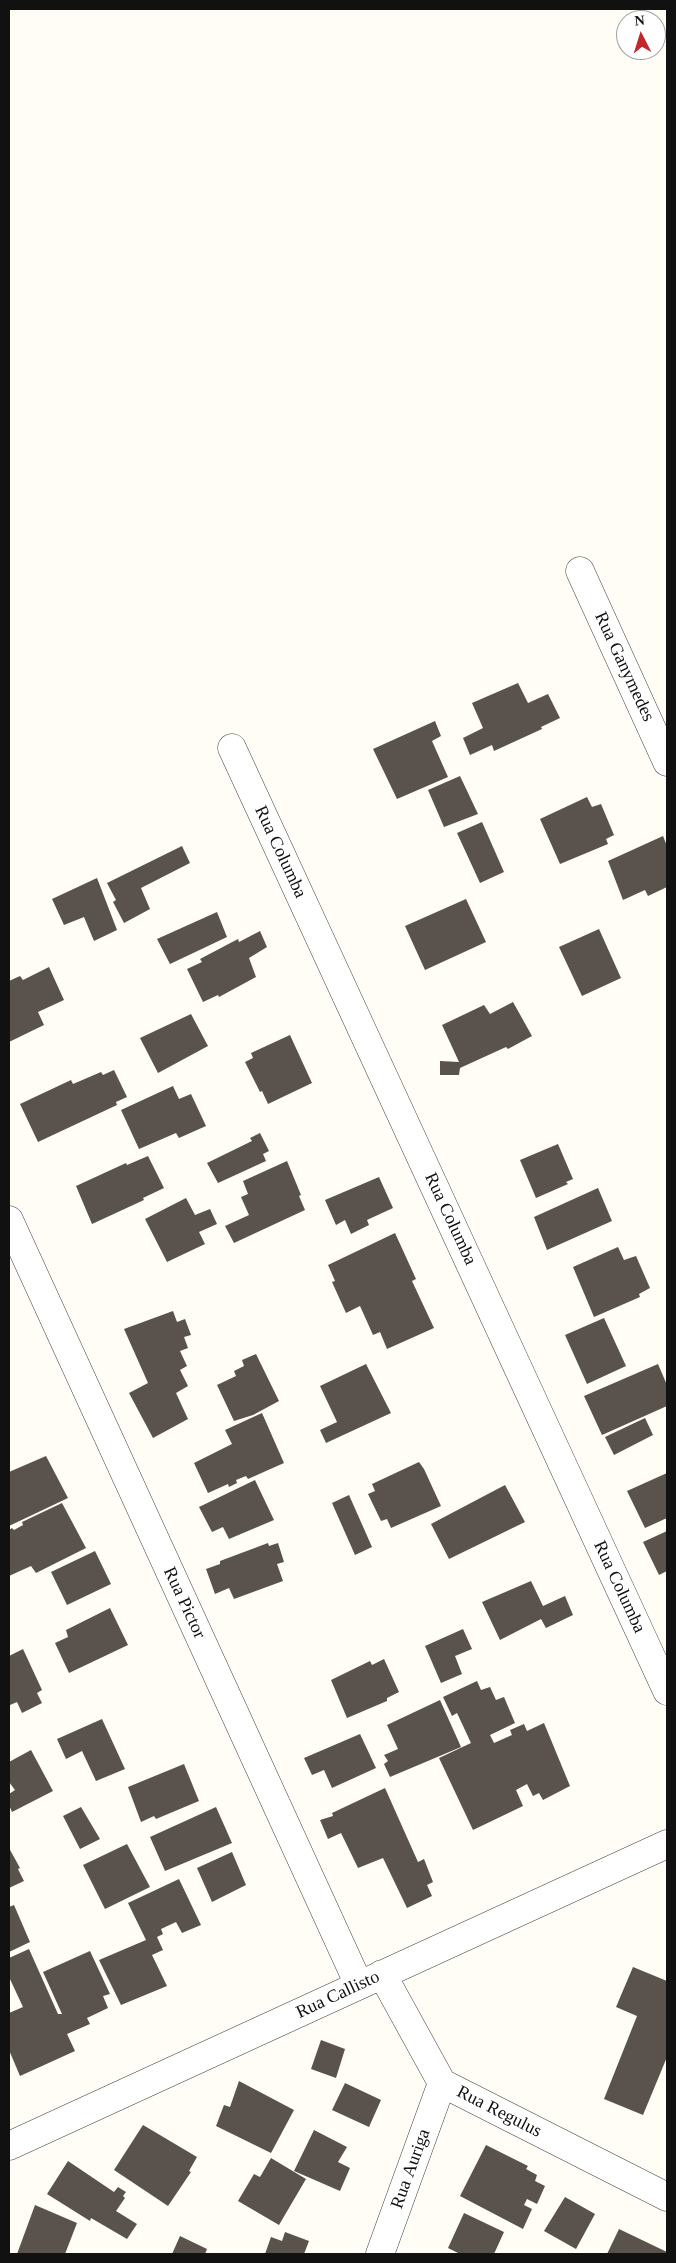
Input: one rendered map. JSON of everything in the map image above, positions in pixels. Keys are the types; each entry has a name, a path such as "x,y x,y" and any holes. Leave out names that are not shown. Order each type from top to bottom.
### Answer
{"street":[{"name":"Rua Ganymedes","path":"580,571 667,762"},
{"name":"Rua Columba","path":"232,748 667,1691"},
{"name":"Rua Pictor","path":"9,1220 371,1980"},
{"name":"Rua Callisto","path":"9,2146 667,1844"},
{"name":"Rua Regulus","path":"371,1980 442,2083 667,2197"},
{"name":"Rua Auriga","path":"380,2254 442,2083"}],"building":[{"path":"518,683 528,703 548,694 560,718 541,727 542,729 494,751 492,745 470,755 463,738 483,728 472,703"},
{"path":"435,721 441,736 432,741 448,777 397,799 373,749"},
{"path":"460,776 478,814 444,827 428,790"},
{"path":"587,797 592,807 601,804 614,835 606,839 608,844 560,864 540,819"},
{"path":"482,822 504,872 480,883 457,833"},
{"path":"663,836 667,846 667,887 648,896 645,890 623,900 608,861"},
{"path":"182,846 190,863 141,888 150,909 124,923 113,902 116,900 107,883"},
{"path":"97,878 117,930 94,941 84,917 64,925 52,899"},
{"path":"466,899 486,942 425,970 405,926"},
{"path":"217,912 227,937 170,964 157,939"},
{"path":"599,929 621,978 582,996 559,947"},
{"path":"260,931 267,947 249,958 256,977 219,997 218,995 203,1002 187,969 202,962 200,959 238,939 239,942"},
{"path":"49,967 64,1000 38,1012 44,1025 9,1042 9,981 20,976 23,980"},
{"path":"513,1002 532,1036 508,1049 506,1047 460,1068 459,1075 440,1075 440,1061 459,1062 442,1025 484,1005 490,1014"},
{"path":"191,1014 208,1046 158,1073 140,1038"},
{"path":"290,1035 312,1083 268,1104 245,1062 253,1058 251,1053"},
{"path":"114,1070 127,1097 116,1102 117,1105 38,1142 20,1104 71,1080 73,1084 101,1072 103,1075"},
{"path":"173,1086 179,1099 191,1094 206,1126 179,1138 176,1133 139,1149 121,1110"},
{"path":"260,1133 269,1151 263,1154 266,1161 218,1183 207,1163 252,1141 250,1138"},
{"path":"558,1144 573,1179 566,1182 568,1184 536,1198 520,1160"},
{"path":"148,1156 164,1188 143,1198 144,1200 92,1224 76,1186 126,1163 127,1165"},
{"path":"287,1161 305,1210 234,1243 225,1226 249,1215 241,1197 248,1194 243,1181"},
{"path":"379,1177 393,1208 367,1220 369,1225 351,1234 345,1220 336,1225 325,1200"},
{"path":"598,1188 612,1221 547,1250 534,1217"},
{"path":"186,1198 195,1215 210,1209 217,1224 199,1232 205,1244 167,1262 145,1219"},
{"path":"395,1233 416,1279 412,1281 434,1328 387,1349 380,1332 373,1335 360,1306 346,1313 332,1282 335,1281 328,1265"},
{"path":"618,1247 624,1260 636,1256 650,1288 639,1294 640,1297 594,1317 573,1267"},
{"path":"173,1311 177,1322 185,1319 191,1335 184,1337 188,1348 180,1351 187,1366 180,1370 188,1386 176,1393 188,1419 153,1438 129,1393 148,1383 124,1329"},
{"path":"604,1318 626,1366 587,1384 565,1335"},
{"path":"256,1354 279,1401 253,1415 234,1421 217,1385 236,1376 234,1371 244,1366 242,1360"},
{"path":"366,1364 391,1413 326,1443 320,1430 337,1422 320,1386"},
{"path":"658,1364 667,1385 667,1406 602,1435 584,1396"},
{"path":"262,1413 284,1463 248,1479 246,1476 236,1480 237,1483 229,1487 228,1484 208,1493 194,1463 232,1444 225,1430"},
{"path":"645,1418 653,1435 614,1455 605,1437"},
{"path":"46,1456 68,1498 9,1526 9,1472"},
{"path":"419,1462 441,1506 391,1528 387,1519 381,1521 368,1494 375,1491 372,1484"},
{"path":"667,1473 667,1518 645,1528 627,1491"},
{"path":"255,1480 274,1520 229,1539 223,1527 212,1532 199,1507"},
{"path":"505,1485 525,1522 449,1559 431,1524"},
{"path":"349,1495 372,1547 355,1555 332,1503"},
{"path":"62,1503 86,1548 36,1573 31,1566 9,1576 9,1530 12,1528 14,1530 23,1525 22,1522"},
{"path":"667,1531 667,1571 659,1575 643,1542"},
{"path":"268,1543 269,1546 278,1543 284,1562 277,1564 283,1581 234,1599 229,1588 215,1594 206,1569 220,1564 220,1561"},
{"path":"95,1551 111,1584 67,1605 51,1572"},
{"path":"531,1581 543,1606 565,1596 573,1615 546,1628 541,1619 500,1640 482,1602"},
{"path":"110,1608 128,1645 69,1673 55,1643 68,1637 66,1630"},
{"path":"463,1629 472,1649 455,1656 462,1674 441,1683 425,1646"},
{"path":"23,1649 42,1690 37,1693 42,1703 22,1713 17,1702 10,1705 9,1702 9,1656"},
{"path":"384,1659 399,1692 387,1698 387,1701 347,1718 331,1680 370,1661 372,1665"},
{"path":"477,1681 481,1690 490,1687 496,1700 504,1697 515,1723 490,1735 494,1743 512,1735 510,1730 524,1724 527,1731 544,1723 570,1786 543,1800 539,1793 533,1796 527,1784 516,1790 523,1806 473,1830 439,1758 471,1743 457,1713 452,1716 443,1697"},
{"path":"440,1700 461,1747 390,1777 384,1764 388,1761 384,1755 398,1749 387,1725"},
{"path":"102,1719 125,1769 96,1781 82,1751 66,1759 57,1739"},
{"path":"360,1734 376,1768 332,1788 324,1770 312,1775 304,1758"},
{"path":"31,1750 53,1791 12,1812 9,1805 9,1794 15,1790 9,1782 9,1762"},
{"path":"184,1764 199,1801 156,1819 154,1816 141,1822 128,1787"},
{"path":"385,1788 418,1862 424,1859 433,1882 427,1885 432,1896 407,1908 383,1858 358,1868 341,1833 328,1839 320,1820 333,1816 332,1813"},
{"path":"81,1807 100,1839 80,1849 63,1816"},
{"path":"216,1807 232,1843 165,1871 150,1837"},
{"path":"127,1844 150,1887 105,1909 83,1865"},
{"path":"9,1848 20,1868 18,1869 24,1881 9,1888"},
{"path":"232,1852 246,1885 212,1902 197,1868"},
{"path":"179,1879 201,1925 182,1933 176,1922 161,1929 163,1934 157,1937 163,1950 152,1955 167,1986 121,2005 99,1960 146,1940 128,1903"},
{"path":"14,1905 30,1942 9,1952 9,1907"},
{"path":"29,1949 58,2014 62,2014 43,1972 90,1951 110,1994 103,1996 108,2008 87,2018 90,2024 67,2034 75,2051 20,2076 9,2050 9,2013 23,2007 9,1977 9,1958"},
{"path":"633,1967 667,1981 667,2057 643,2115 604,2099 637,2016 616,2007"},
{"path":"321,2040 345,2049 336,2078 311,2069"},
{"path":"239,2081 294,2110 271,2153 216,2126 224,2105 230,2107"},
{"path":"345,2083 381,2100 369,2127 332,2110"},
{"path":"143,2125 197,2157 189,2171 191,2172 168,2206 114,2170"},
{"path":"314,2130 347,2147 338,2162 350,2168 340,2191 294,2171"},
{"path":"486,2145 528,2166 526,2169 537,2175 535,2181 545,2186 537,2204 527,2199 524,2205 532,2209 523,2229 460,2196"},
{"path":"271,2158 306,2179 279,2225 238,2201 254,2174 260,2177"},
{"path":"68,2161 114,2192 118,2187 126,2192 123,2196 125,2198 116,2211 137,2224 127,2239 91,2218 90,2221 47,2194"},
{"path":"565,2197 595,2214 576,2249 544,2231"},
{"path":"35,2205 77,2223 65,2254 17,2254"},
{"path":"464,2213 504,2232 494,2254 460,2254 448,2248"},
{"path":"619,2229 667,2252 667,2254 607,2254"},
{"path":"285,2232 309,2241 304,2254 265,2254 271,2237 282,2241"},
{"path":"180,2236 207,2249 205,2254 172,2254"}]}
